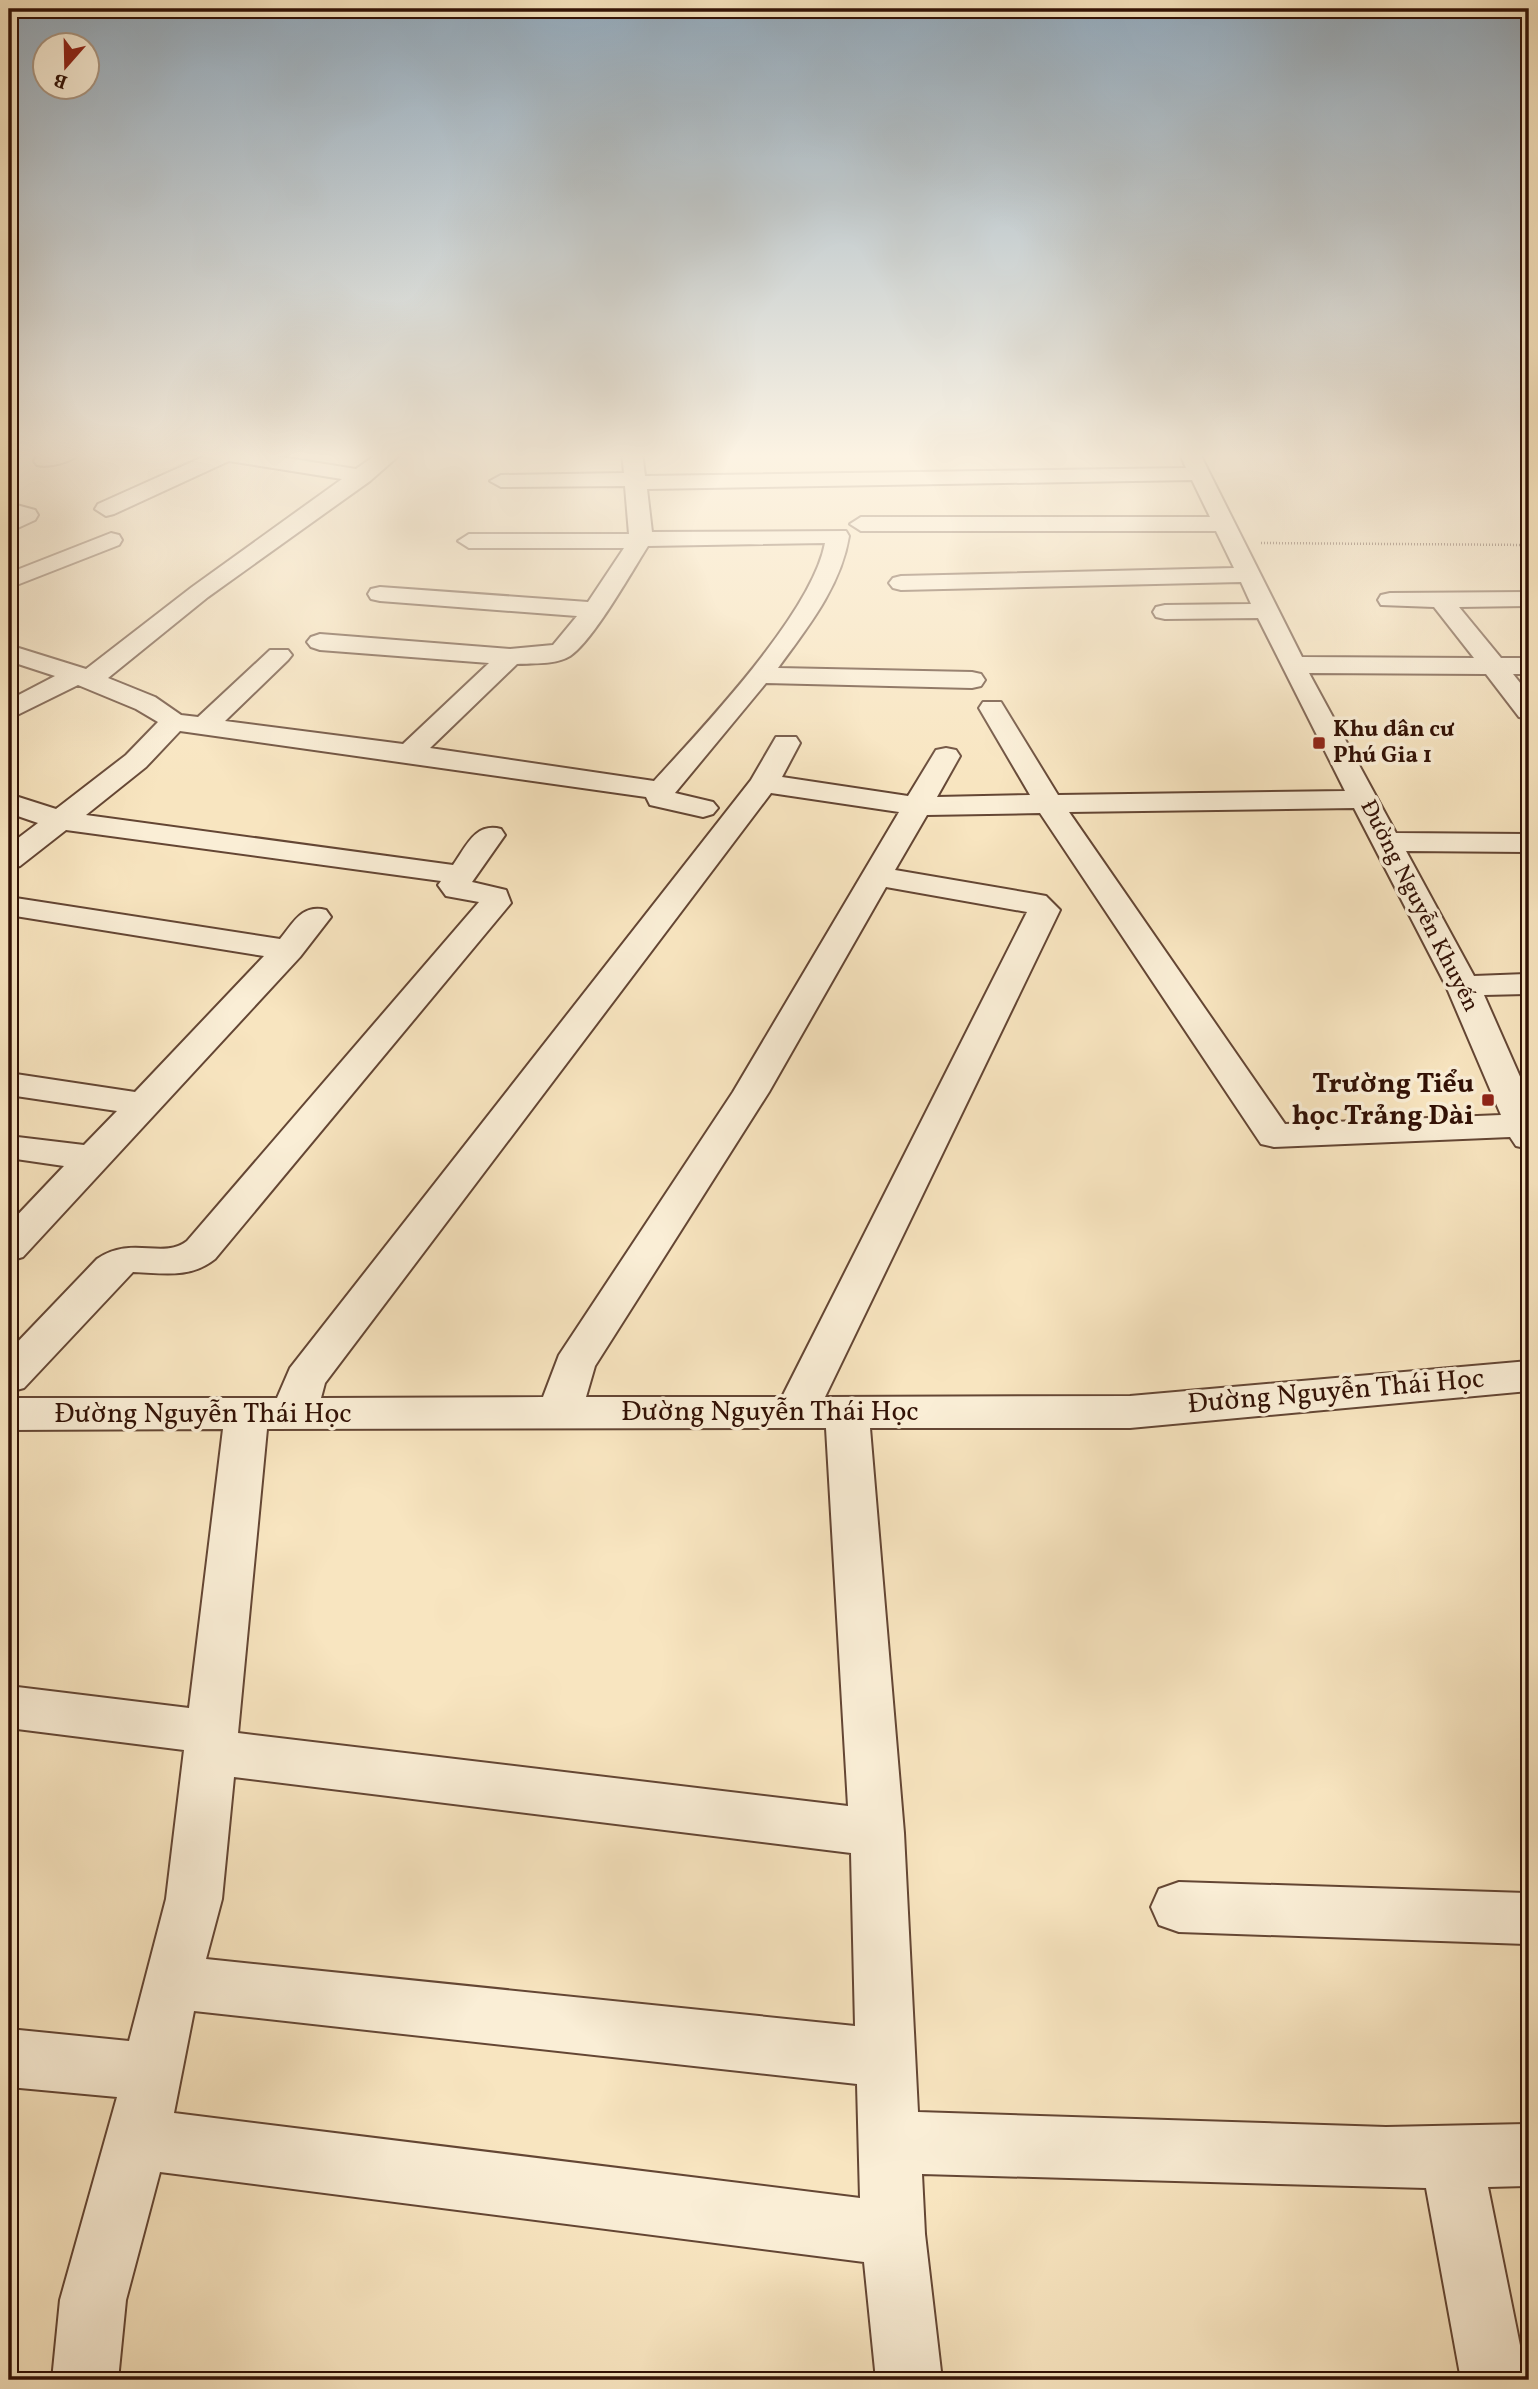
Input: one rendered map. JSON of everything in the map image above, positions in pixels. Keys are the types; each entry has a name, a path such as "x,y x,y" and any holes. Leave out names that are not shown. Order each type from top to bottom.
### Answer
{"street":[{"path":"9,581 53,563"},
{"path":"9,711 83,677 240,563"},
{"path":"320,642 510,657 549,655 562,650 595,610 625,563"},
{"path":"704,808 660,799 661,792 713,734 760,675 820,585 830,563"},
{"name":"Đường Nguyễn Khuyến","path":"1246,563 1296,672 1463,986 1527,1131"},
{"path":"901,583 1251,575"},
{"path":"380,594 595,610"},
{"path":"1390,600 1529,599"},
{"path":"1441,600 1509,674 1529,711"},
{"path":"1165,612 1268,611"},
{"path":"9,653 83,677 149,706 173,722 409,753 661,792"},
{"path":"204,726 279,655"},
{"path":"409,753 510,657"},
{"path":"1296,672 1509,674 1529,666"},
{"path":"760,675 972,680"},
{"path":"992,708 1051,805 1274,1136 1527,1131"},
{"path":"9,860 135,761 173,722"},
{"path":"85,2380 93,2300 138,2139 171,1982 194,1899 212,1742 270,1414 305,1379 764,783 786,743"},
{"path":"560,1413 574,1365 751,1092 946,756"},
{"path":"764,783 916,806 1363,799"},
{"path":"9,803 60,820 461,876"},
{"path":"9,1377 111,1268 124,1259 177,1264 191,1260 201,1250 495,903 495,898 488,893 456,887 490,835"},
{"path":"1388,842 1529,843"},
{"path":"876,876 1035,903 1044,910 822,1412 877,1833 893,2234 909,2380"},
{"path":"9,906 288,950"},
{"path":"9,1248 288,950 314,917"},
{"path":"1463,986 1529,984"},
{"path":"9,1084 142,1104"},
{"path":"9,1147 93,1158"},
{"name":"Đường Nguyễn Thái Học","path":"9,1414 1130,1412 1529,1376"},
{"path":"9,1707 212,1742 877,1833"},
{"path":"1179,1907 1529,1919"},
{"path":"171,1982 886,2058"},
{"path":"9,2058 152,2071"},
{"path":"138,2139 893,2234"},
{"path":"889,2142 1386,2158 1529,2155"},
{"path":"1451,2155 1494,2380"}],"place":[{"name":"Khu dân cư Phú Gia 1","path":"1319,743"},
{"name":"Trường Tiểu học Trảng Dài","path":"1488,1100"}]}
